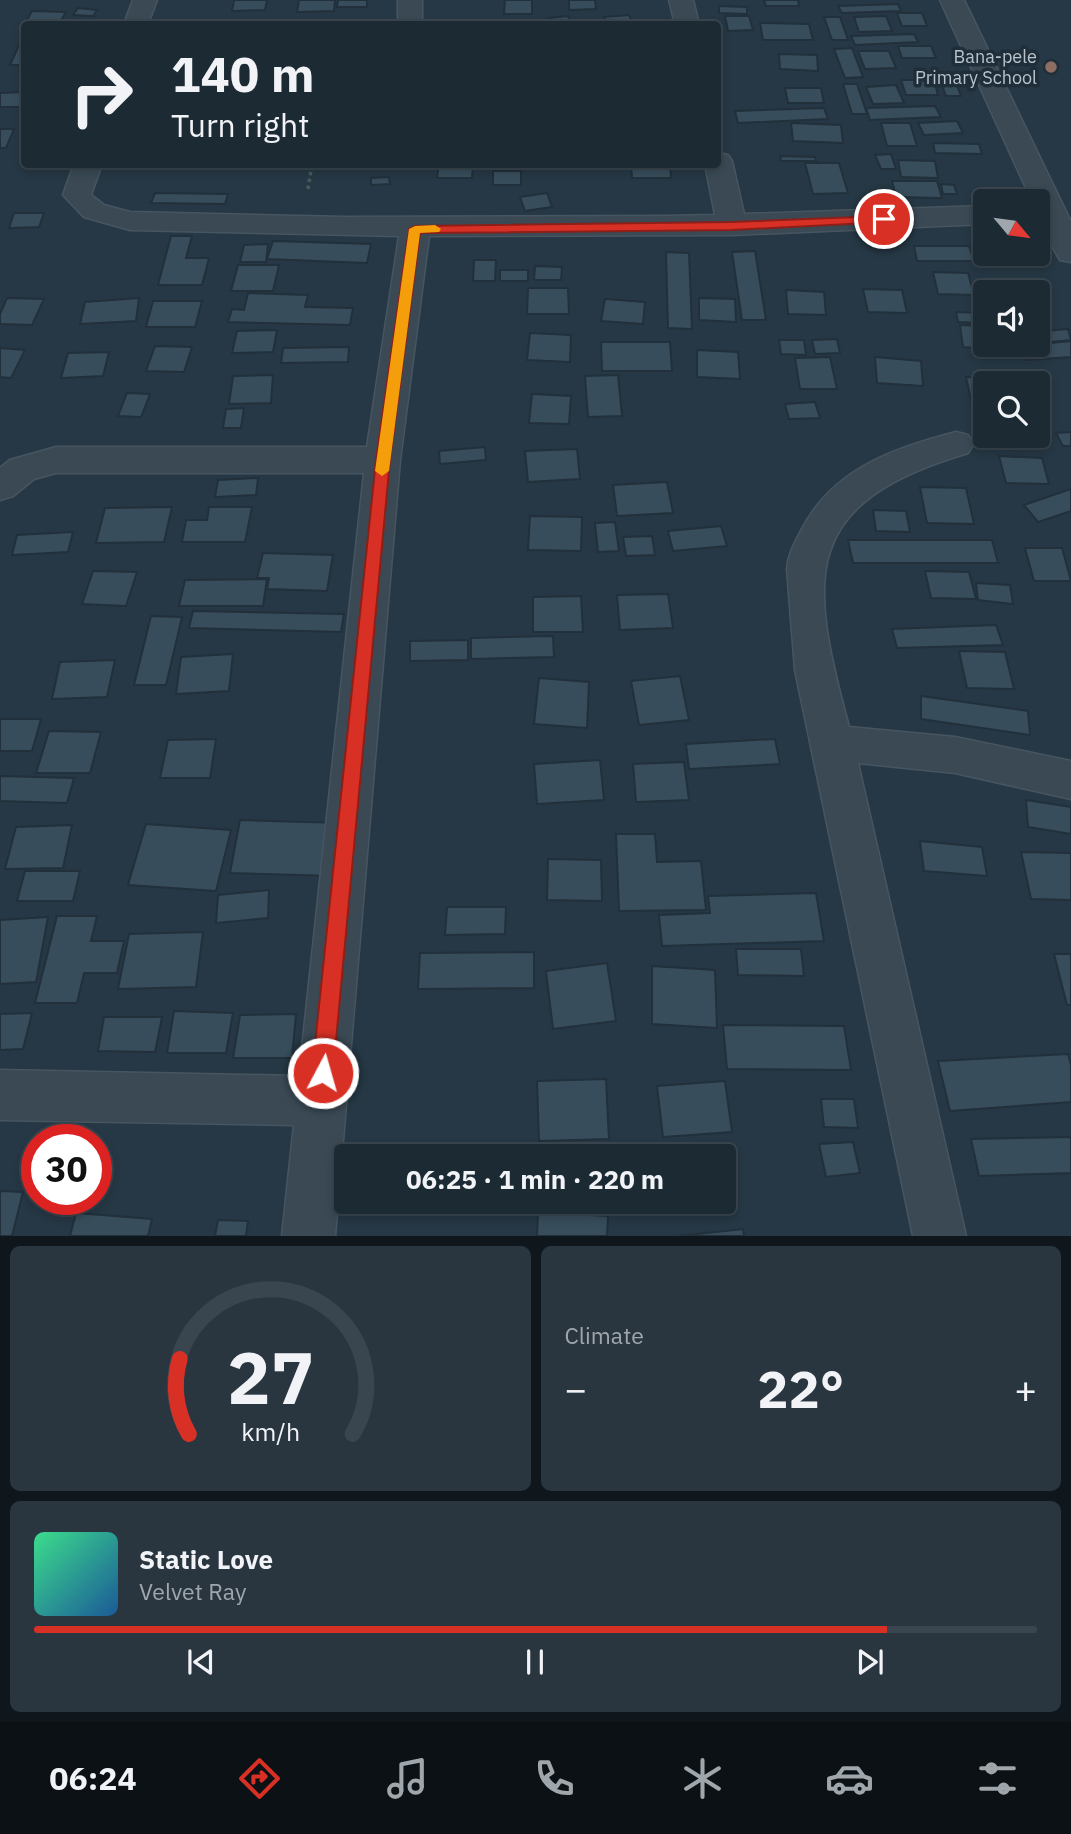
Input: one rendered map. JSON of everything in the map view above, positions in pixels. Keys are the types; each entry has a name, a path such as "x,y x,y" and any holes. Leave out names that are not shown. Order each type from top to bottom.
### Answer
{"street":[{"path":"137,21 145,0"},
{"path":"681,0 686,21"},
{"path":"952,0 1034,189"},
{"path":"87,168 77,195 84,206 99,215 130,221 415,229 732,226 973,216"},
{"path":"720,168 732,226"},
{"path":"1050,222 1071,253"},
{"path":"308,1236 383,460 415,229"},
{"path":"940,1236 807,631 806,560 822,520 860,483 913,454 956,444"},
{"path":"0,487 22,469 56,460 383,460"},
{"path":"831,743 956,755 1071,780"},
{"path":"0,1095 320,1101"}],"building":[{"path":"234,0 267,0 265,10 232,11"},
{"path":"299,0 335,0 334,11 297,12"},
{"path":"338,0 367,0 367,7 337,7"},
{"path":"505,0 532,0 532,14 504,14"},
{"path":"569,0 595,0 596,9 569,10"},
{"path":"764,0 798,0 799,6 766,6"},
{"path":"898,4 901,11 842,13 838,6"},
{"path":"719,6 747,7 747,14 719,13"},
{"path":"78,8 97,10 93,16 73,15"},
{"path":"32,11 66,12 61,21 27,21"},
{"path":"897,13 922,13 927,26 902,26"},
{"path":"629,15 632,21 606,21 604,17"},
{"path":"568,16 570,21 550,21 549,18"},
{"path":"725,16 749,16 753,30 728,31"},
{"path":"886,16 892,31 859,32 854,17"},
{"path":"824,17 840,17 848,40 832,40"},
{"path":"760,23 809,24 813,40 763,40"},
{"path":"914,34 918,42 855,45 851,36"},
{"path":"19,45 21,45 21,65 10,65"},
{"path":"898,46 931,46 936,58 902,58"},
{"path":"852,48 863,77 845,78 834,49"},
{"path":"858,51 889,51 896,68 865,69"},
{"path":"779,54 817,55 818,71 780,69"},
{"path":"901,80 934,80 938,95 906,95"},
{"path":"940,80 955,80 961,96 946,96"},
{"path":"843,84 857,84 867,114 852,114"},
{"path":"896,85 904,103 873,104 866,87"},
{"path":"785,88 821,88 824,103 788,103"},
{"path":"21,92 21,107 0,107 0,93"},
{"path":"935,106 941,117 870,120 866,108"},
{"path":"824,108 828,119 738,123 735,111"},
{"path":"957,121 963,133 924,135 918,123"},
{"path":"791,123 841,125 843,143 793,141"},
{"path":"881,123 910,123 917,146 887,146"},
{"path":"0,129 14,129 6,148 0,148"},
{"path":"933,143 979,144 982,154 935,153"},
{"path":"891,154 896,169 881,169 875,155"},
{"path":"780,156 815,157 816,161 781,161"},
{"path":"898,160 935,161 938,178 901,177"},
{"path":"805,163 839,163 848,193 813,194"},
{"path":"438,168 473,168 472,178 437,178"},
{"path":"510,168 545,168 545,169"},
{"path":"631,168 670,168 671,178 632,178"},
{"path":"493,171 521,171 521,185 493,185"},
{"path":"389,177 390,184 371,185 371,178"},
{"path":"892,181 937,181 942,198 896,197"},
{"path":"941,184 954,185 957,194 943,194"},
{"path":"155,193 228,194 225,204 151,203"},
{"path":"547,193 552,207 525,211 520,197"},
{"path":"14,213 44,213 39,227 9,228"},
{"path":"171,236 192,236 186,258 209,258 202,285 158,285"},
{"path":"273,241 371,244 367,263 267,259"},
{"path":"268,244 266,262 240,262 244,245"},
{"path":"914,246 969,246 973,258 973,261 917,261"},
{"path":"755,251 766,320 742,320 732,252"},
{"path":"666,252 689,253 692,329 668,328"},
{"path":"474,260 496,260 495,281 473,281"},
{"path":"238,265 279,265 273,291 231,291"},
{"path":"535,266 562,267 561,280 534,280"},
{"path":"500,270 528,270 528,281 500,281"},
{"path":"933,272 968,273 973,295 938,294"},
{"path":"528,288 568,288 569,314 527,314"},
{"path":"863,289 902,290 907,313 868,312"},
{"path":"786,290 824,292 826,315 788,314"},
{"path":"248,293 308,295 305,307 353,308 350,325 228,322 232,309 244,310"},
{"path":"7,298 44,299 32,325 0,324 0,314"},
{"path":"139,298 136,321 80,324 85,302"},
{"path":"699,298 735,299 736,322 699,320"},
{"path":"605,299 645,302 643,324 601,321"},
{"path":"153,301 202,301 195,327 146,327"},
{"path":"956,312 973,313 973,323 958,322"},
{"path":"960,325 973,326 973,348 963,347"},
{"path":"1068,329 1071,340 1051,342 1050,331"},
{"path":"277,330 273,352 232,353 237,331"},
{"path":"530,333 571,335 570,362 527,360"},
{"path":"837,339 840,353 815,354 812,340"},
{"path":"779,340 804,340 806,355 781,354"},
{"path":"1071,341 1071,357 1027,360 1025,357 1050,357 1050,343"},
{"path":"601,342 670,342 672,371 602,371"},
{"path":"155,346 192,347 184,372 146,371"},
{"path":"349,347 348,362 281,363 283,348"},
{"path":"0,348 25,350 11,378 0,377"},
{"path":"697,350 738,352 740,379 697,377"},
{"path":"109,352 103,376 61,378 68,353"},
{"path":"830,357 837,389 800,389 795,358"},
{"path":"875,357 921,361 923,386 877,383"},
{"path":"273,375 271,403 229,404 233,376"},
{"path":"618,375 622,416 588,417 585,376"},
{"path":"966,377 973,377 972,405"},
{"path":"127,393 150,394 141,417 118,416"},
{"path":"532,394 571,396 569,424 529,423"},
{"path":"815,402 820,418 789,419 785,404"},
{"path":"244,408 241,428 223,428 226,409"},
{"path":"1071,432 1071,446 1063,446 1056,433"},
{"path":"485,447 486,460 440,464 439,451"},
{"path":"577,449 580,479 528,482 525,451"},
{"path":"999,456 1042,458 1049,484 1006,483"},
{"path":"258,478 256,495 215,497 218,480"},
{"path":"667,482 673,513 617,516 613,485"},
{"path":"920,487 966,488 974,524 927,523"},
{"path":"1071,489 1071,511 1038,522 1024,505"},
{"path":"172,507 164,542 96,543 105,508"},
{"path":"209,507 252,507 245,542 182,542 186,520 207,520"},
{"path":"873,510 906,511 910,532 876,531"},
{"path":"530,516 582,517 581,551 528,550"},
{"path":"615,522 619,551 598,552 595,523"},
{"path":"721,526 727,546 673,551 668,531"},
{"path":"73,532 68,552 12,555 17,535"},
{"path":"652,536 655,555 626,556 623,537"},
{"path":"848,540 992,540 998,563 853,563"},
{"path":"1025,548 1062,548 1071,581 1034,581"},
{"path":"263,553 333,555 327,591 267,589 269,578 257,578"},
{"path":"93,571 137,572 126,606 82,604"},
{"path":"925,571 969,572 976,599 931,598"},
{"path":"267,579 263,606 179,606 185,580"},
{"path":"976,583 1010,585 1013,604 978,600"},
{"path":"668,594 673,628 620,630 617,595"},
{"path":"581,596 583,632 533,632 533,597"},
{"path":"193,611 344,614 341,632 189,628"},
{"path":"151,616 182,617 166,685 134,685"},
{"path":"996,625 1003,645 897,648 892,629"},
{"path":"553,636 554,657 471,659 471,638"},
{"path":"468,640 468,660 410,661 410,641"},
{"path":"959,651 1005,652 1014,689 967,688"},
{"path":"233,654 229,691 176,694 181,657"},
{"path":"115,660 107,697 52,699 60,662"},
{"path":"680,676 689,720 639,725 631,681"},
{"path":"539,678 589,682 587,728 534,724"},
{"path":"921,696 1028,711 1030,735 921,719"},
{"path":"0,719 41,719 32,751 0,751"},
{"path":"49,731 101,732 90,773 36,773"},
{"path":"216,739 210,778 160,778 168,740"},
{"path":"775,739 780,764 689,769 686,744"},
{"path":"600,760 604,800 537,804 534,764"},
{"path":"684,762 689,800 636,802 633,764"},
{"path":"0,776 74,778 67,803 0,801"},
{"path":"1026,800 1071,807 1071,834 1028,827"},
{"path":"240,820 340,823 333,876 230,873"},
{"path":"146,824 231,830 216,891 128,885"},
{"path":"72,825 63,868 5,869 16,827"},
{"path":"616,834 655,834 657,862 701,861 706,910 619,911"},
{"path":"920,841 982,847 987,876 924,871"},
{"path":"1021,852 1071,853 1071,900 1031,899"},
{"path":"548,859 601,860 602,901 547,900"},
{"path":"25,871 80,871 73,901 17,901"},
{"path":"269,890 268,918 216,923 218,895"},
{"path":"816,893 824,941 662,946 659,915 710,913 708,896"},
{"path":"447,907 506,907 505,934 445,935"},
{"path":"57,916 97,916 91,941 124,941 117,973 84,973 77,1003 35,1003"},
{"path":"48,917 36,982 0,984 0,920"},
{"path":"203,932 196,987 118,989 129,934"},
{"path":"736,949 801,949 804,976 738,975"},
{"path":"534,952 534,988 418,989 420,953"},
{"path":"1054,954 1071,954 1071,1005 1067,1005"},
{"path":"607,963 616,1021 553,1029 546,971"},
{"path":"652,966 715,970 717,1028 652,1024"},
{"path":"174,1011 233,1013 226,1053 167,1053"},
{"path":"32,1013 23,1049 0,1050 0,1014"},
{"path":"296,1014 292,1058 233,1058 240,1015"},
{"path":"104,1017 162,1017 155,1052 98,1051"},
{"path":"723,1025 844,1026 851,1070 727,1069"},
{"path":"1068,1054 1071,1065 1071,1102 950,1111 938,1061"},
{"path":"606,1079 609,1139 539,1141 537,1081"},
{"path":"725,1081 732,1132 663,1137 657,1086"},
{"path":"821,1099 854,1099 858,1128 824,1127"},
{"path":"1071,1137 1071,1173 979,1176 971,1139"},
{"path":"853,1142 860,1173 826,1177 819,1144"},
{"path":"0,1191 21,1192 12,1236 0,1236"},
{"path":"538,1214 608,1216 607,1236 537,1236"},
{"path":"75,1215 152,1219 148,1236 70,1236"},
{"path":"218,1220 248,1221 246,1236 215,1236"},
{"path":"743,1229 744,1236 679,1236"}],"slow traffic":[{"path":"382,471 415,229 435,229"}],"place":[{"name":"Bana-pele Primary School","path":"1051,67"}],"route":[{"path":"323,1073 383,460 415,229 732,226 884,219"}]}
